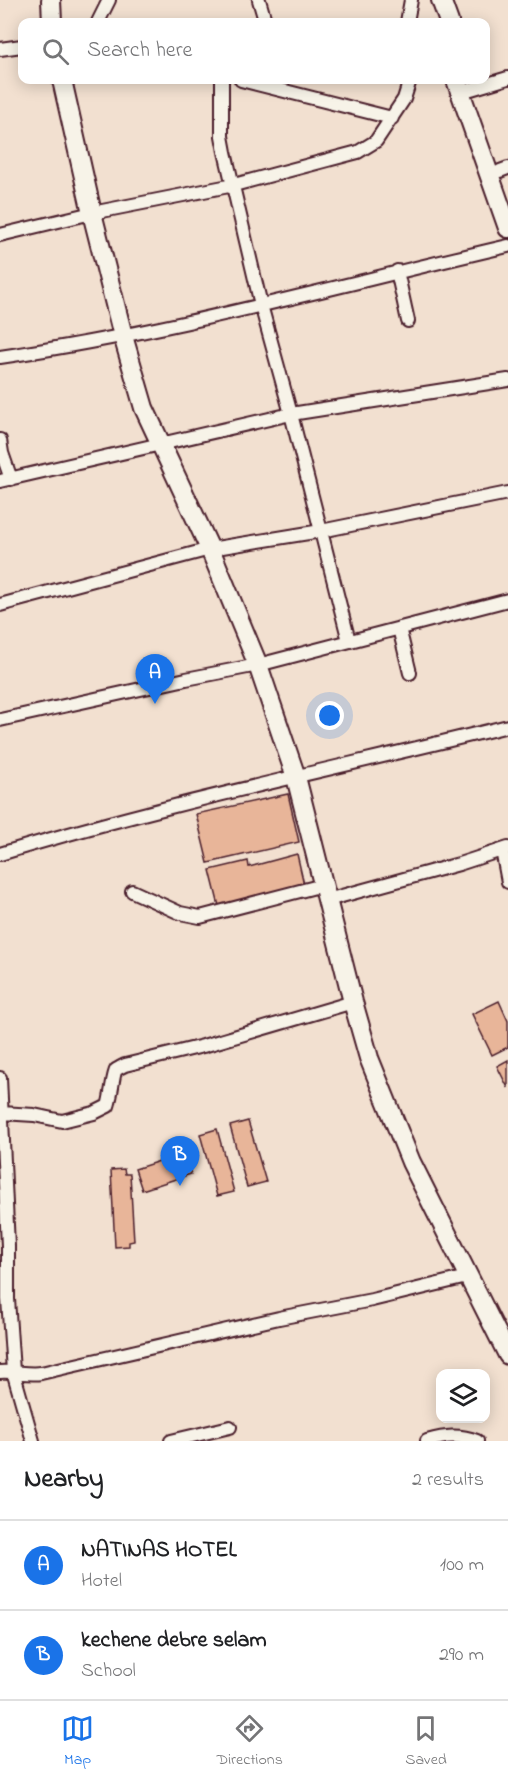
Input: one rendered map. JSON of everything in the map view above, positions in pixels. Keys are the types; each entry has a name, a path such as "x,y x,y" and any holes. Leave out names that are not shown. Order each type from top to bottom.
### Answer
{"main road":[{"path":"51,0 52,18"},
{"path":"429,0 435,18"},
{"path":"441,0 448,18"},
{"path":"63,84 92,213 144,408 210,549 258,665 296,777 369,1058 411,1162 508,1355"},
{"path":"465,84 504,170 508,195"},
{"path":"465,84 508,228"}],"street":[{"path":"100,18 109,0"},
{"path":"259,0 264,18"},
{"path":"408,18 411,0"},
{"path":"0,49 18,47"},
{"path":"490,80 508,78"},
{"path":"222,84 222,136 261,305 350,641"},
{"path":"262,84 392,118"},
{"path":"0,235 92,213 234,185 358,152 376,141 404,99 409,84"},
{"path":"0,357 123,336 508,246"},
{"path":"398,271 408,321"},
{"path":"0,440 6,480 291,414 508,380"},
{"path":"0,605 210,549 321,531 508,493"},
{"path":"0,720 258,665 508,600"},
{"path":"399,628 410,673"},
{"path":"0,854 44,840 508,726"},
{"path":"132,891 180,913 200,917 459,864 505,849 508,882"},
{"path":"2,1113 34,1115 62,1121 94,1113 108,1106 112,1096 113,1076 116,1070 125,1065 203,1046 353,1002"},
{"path":"0,1078 4,1244 8,1299 6,1372 33,1441"},
{"path":"6,1372 41,1373 467,1277"},
{"path":"171,1441 230,1427"},
{"path":"427,1441 457,1436 477,1441"}],"building":[{"path":"288,794 299,842 208,863 196,814"},
{"path":"297,854 305,889 220,910 210,870 248,861 249,867"},
{"path":"499,1001 508,1021 508,1047 492,1055 472,1014"},
{"path":"508,1060 508,1088 497,1066"},
{"path":"248,1121 266,1182 247,1187 230,1126"},
{"path":"217,1129 234,1192 217,1196 200,1134"},
{"path":"184,1153 191,1174 142,1190 135,1169"},
{"path":"124,1169 125,1174 130,1174 134,1241 129,1242 129,1246 115,1247 111,1170"}],"place":[{"name":"NATINAS HOTEL","path":"155,704"},
{"name":"kechene debre selam","path":"180,1186"}]}
